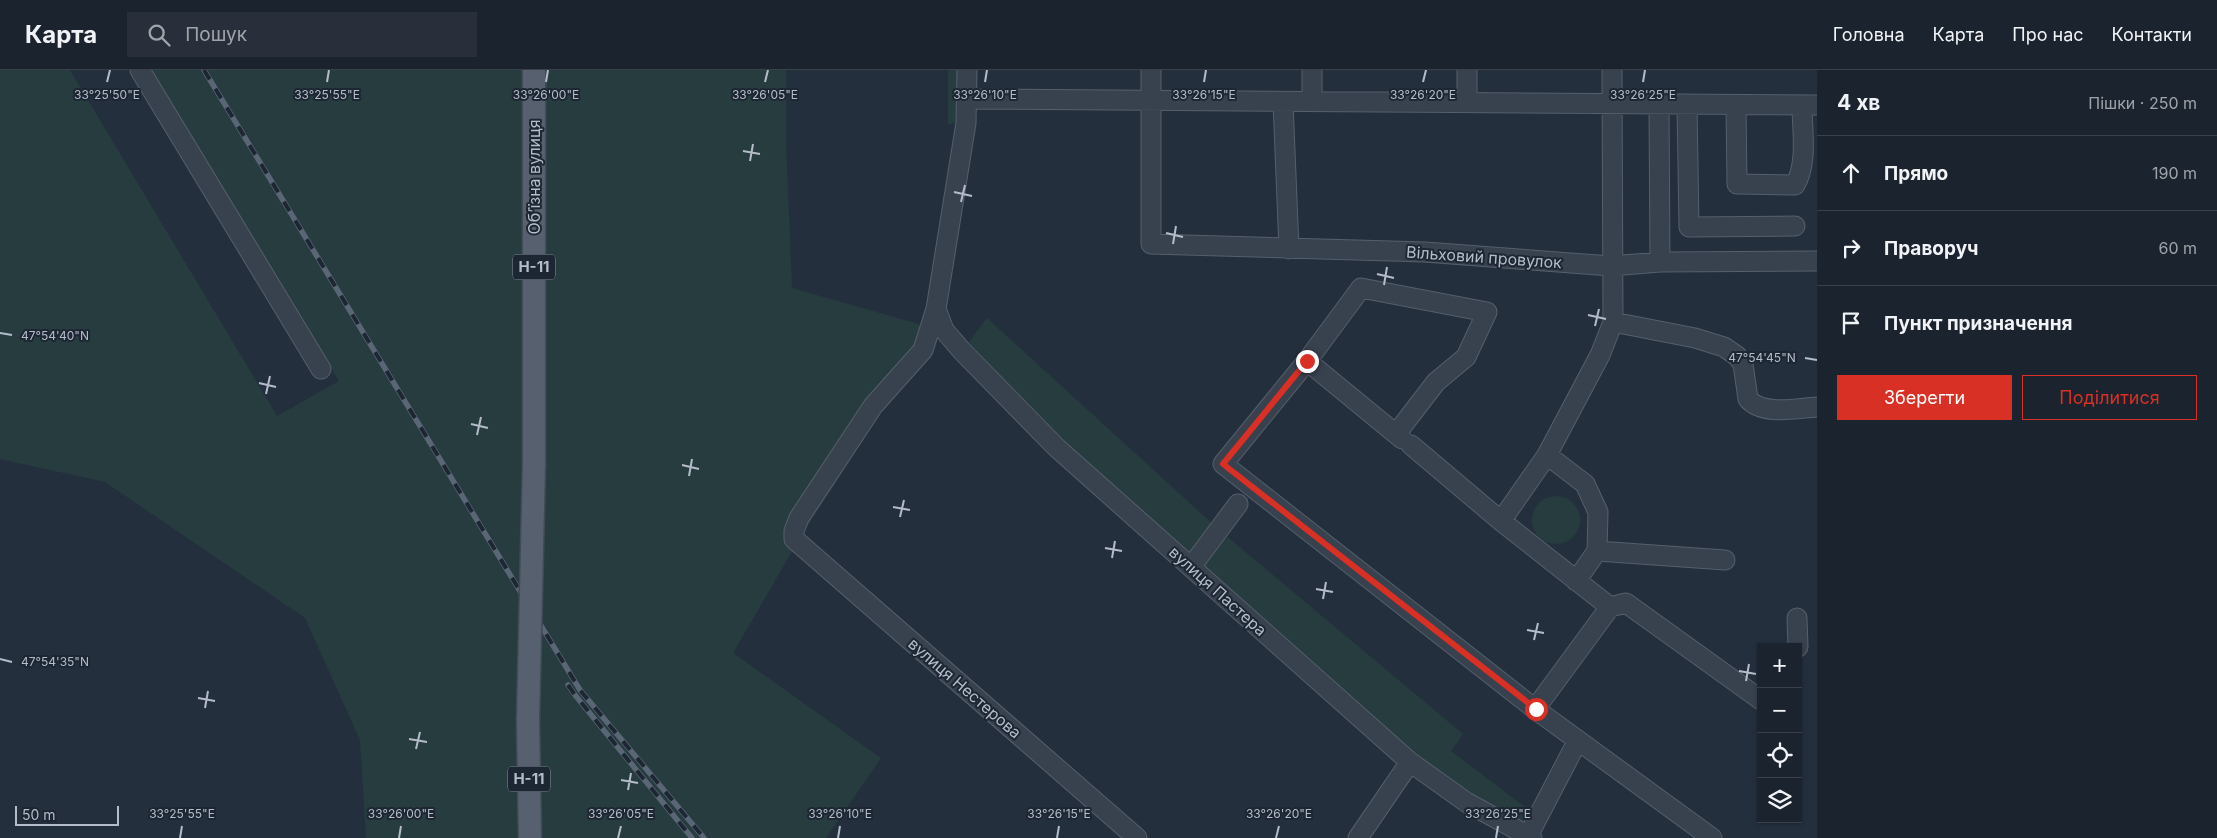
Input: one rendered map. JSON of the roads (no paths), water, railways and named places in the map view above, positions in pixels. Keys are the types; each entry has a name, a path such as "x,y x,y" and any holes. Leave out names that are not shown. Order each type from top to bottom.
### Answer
{"main road":[{"name":"Обʼїзна вулиця","path":"530,838 528,720 534,464 534,70"}],"street":[{"path":"140,70 321,369"},
{"path":"936,309 963,140 968,70"},
{"path":"1151,70 1151,101"},
{"path":"1312,70 1312,102"},
{"path":"1467,70 1467,103"},
{"path":"1501,521 1547,455 1600,355 1613,322 1611,266 1612,70"},
{"path":"967,99 1810,105 1800,177 1795,185 1737,184 1736,105"},
{"name":"Вільховий провулок","path":"1151,101 1151,244 1425,252 1611,266 1660,262 1817,261"},
{"path":"1283,102 1289,249"},
{"path":"1659,104 1660,262"},
{"path":"1687,104 1689,227 1795,226"},
{"path":"1403,439 1436,382 1466,357 1486,312 1361,288 1307,361 1223,464 1536,709 1712,838"},
{"name":"вулиця Нестерова","path":"936,309 922,350 873,406 799,518 794,531 794,538 1137,838"},
{"name":"вулиця Пастера","path":"936,309 944,330 962,351 1057,448 1410,762 1466,802 1530,837"},
{"path":"1613,322 1695,338 1724,346 1737,356 1743,364 1748,399 1760,408 1770,410 1817,407"},
{"path":"1307,361 1501,521 1610,607"},
{"path":"1547,455 1585,484 1598,512 1597,551 1576,581"},
{"path":"1191,567 1238,504"},
{"path":"1597,551 1726,560"},
{"path":"1536,709 1610,607 1626,604 1757,697"},
{"path":"1797,618 1798,643"},
{"path":"1530,837 1578,740"},
{"path":"1358,838 1410,762"}],"railway":[{"path":"204,70 580,690 704,838"},
{"path":"568,685 692,838"}]}
